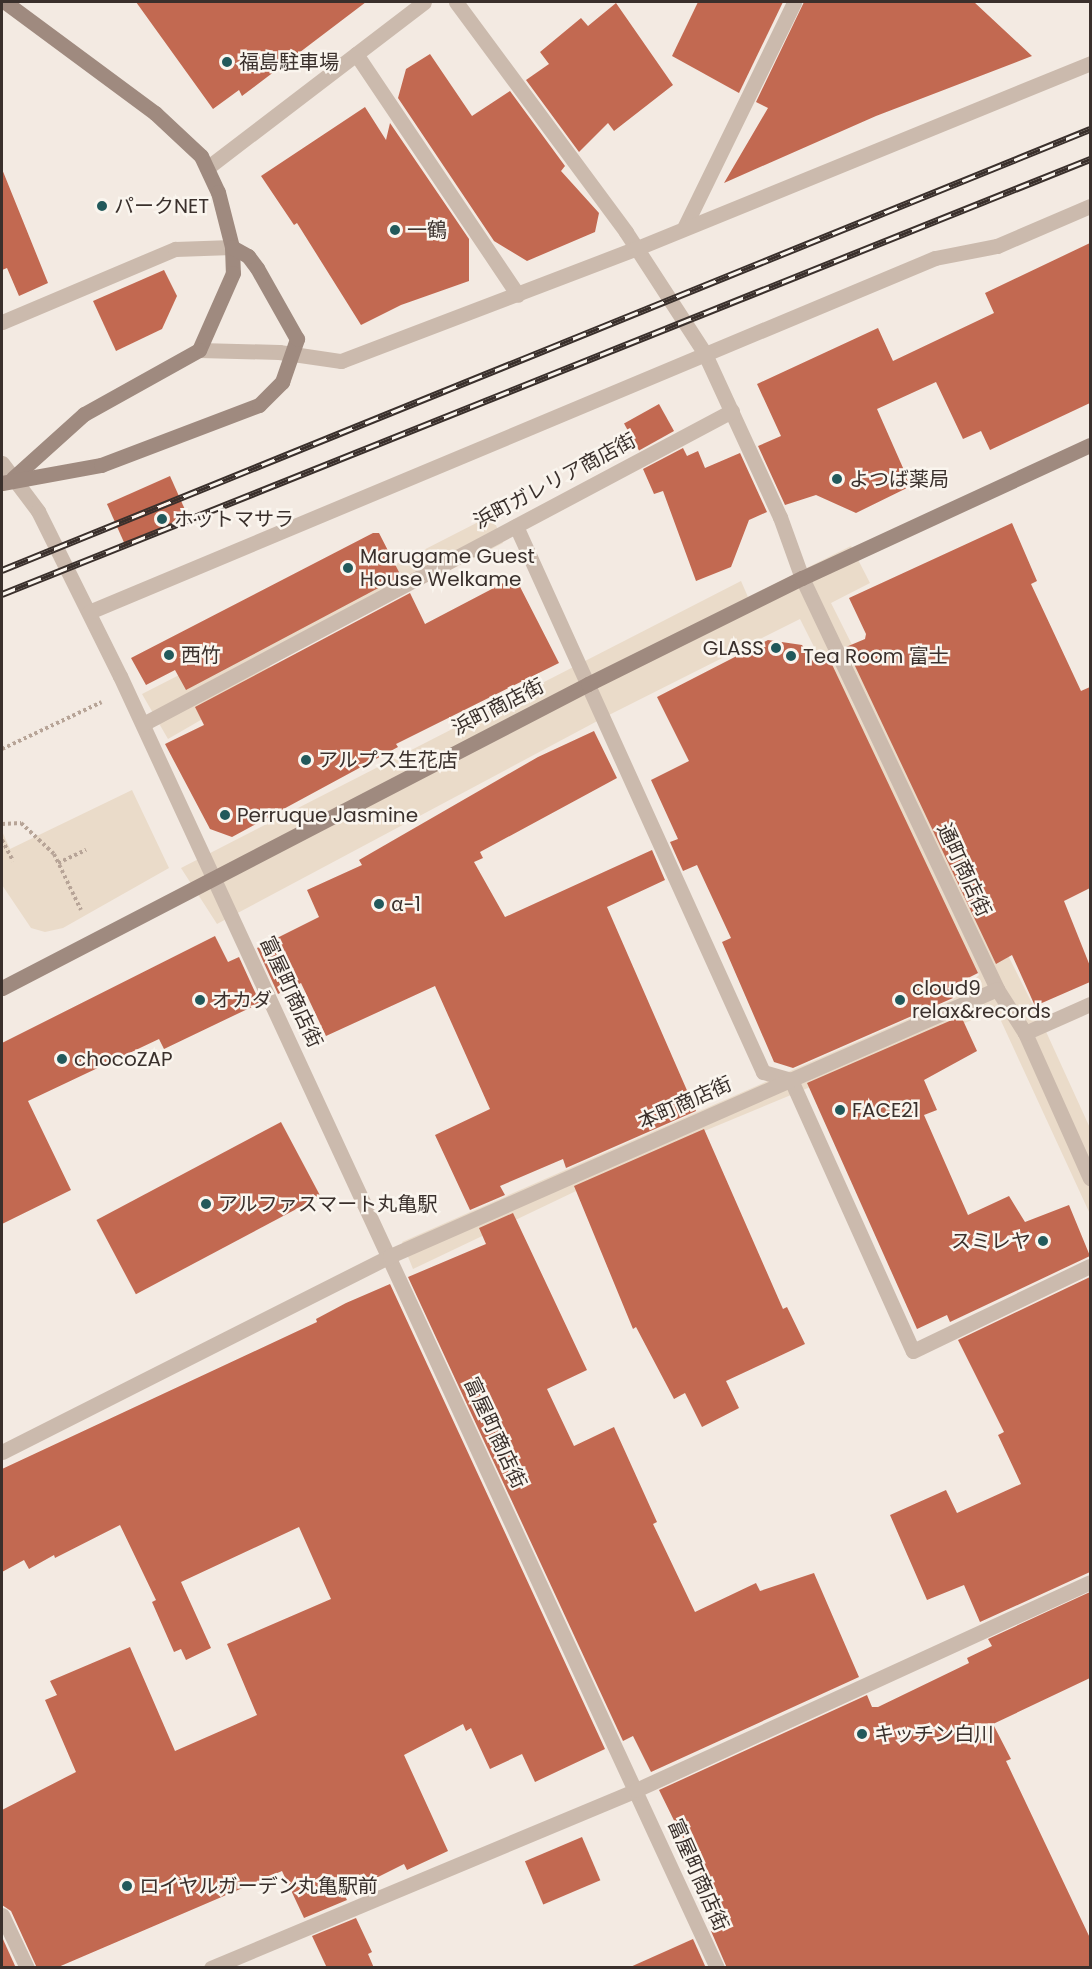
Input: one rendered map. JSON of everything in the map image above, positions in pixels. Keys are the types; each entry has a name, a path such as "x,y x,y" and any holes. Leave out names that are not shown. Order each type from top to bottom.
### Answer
{"street":[{"path":"5,2 155,113 201,156 218,192 232,247 233,273 199,350"},
{"path":"207,168 424,2"},
{"name":"通町商店街","path":"456,2 635,249 704,352 732,411 802,578 997,989 1025,1033 1090,1178"},
{"path":"684,228 794,2"},
{"path":"356,54 518,295"},
{"path":"7,480 84,414 199,350 294,354 341,361 635,249 1090,63"},
{"path":"89,612 704,352 935,258 997,246 1090,206"},
{"path":"2,322 175,249 232,247 248,256 257,268 297,339 294,354 282,382 259,405 100,465 7,480"},
{"name":"浜町ガレリア商店街","path":"143,724 732,411"},
{"name":"浜町商店街","path":"2,988 588,684 802,578 1090,445"},
{"name":"富屋町商店街","path":"2,463 7,480 38,511 143,724 717,1968"},
{"path":"516,526 763,1072 791,1080 913,1351 1090,1266"},
{"name":"本町商店街","path":"2,1452 390,1256 997,989"},
{"path":"1025,1033 1090,1004"},
{"path":"211,1968 636,1790 1090,1582"},
{"path":"2,1915 27,1968"}],"path":[{"path":"2,749 127,691"},
{"path":"2,824 21,823 54,854 81,910"},
{"path":"2,840 13,861"},
{"path":"58,863 86,850"}],"shaded area":[{"path":"492,515 503,543 272,661 263,684 168,739 142,694"},
{"path":"851,546 870,583 831,603 1043,1025 1090,1128 1090,1214 996,1010 685,1139 413,1269 402,1242 952,1000 979,975 800,619 603,718 217,924 181,868 741,581 748,597"},
{"path":"132,790 169,868 63,928 45,932 31,928 2,885 2,831 10,849"}],"building":[{"name":"福島駐車場","path":"136,2 366,2 242,96 239,90 213,109"},
{"path":"698,2 783,2 739,93 672,56"},
{"path":"804,2 974,2 1032,56 876,116 724,183 768,108 756,102"},
{"path":"616,3 673,85 614,131 608,123 579,152 526,80 549,64 540,52 581,18 588,26"},
{"path":"430,54 472,116 510,91 565,166 561,171 599,213 595,232 527,261 494,241 398,98 406,69"},
{"path":"365,107 386,140 390,123 469,239 469,281 401,305 361,325 297,223 294,225 261,176"},
{"path":"2,169 48,283 19,296 7,268 2,270"},
{"path":"1090,243 1090,403 990,450 981,431 963,439 936,382 877,409 911,486 856,513 816,495 785,505 758,446 781,436 757,384 878,328 893,361 994,313 985,293"},
{"path":"164,270 177,296 162,329 116,351 93,301"},
{"path":"659,404 674,431 639,451 624,423"},
{"path":"683,448 687,456 698,451 705,468 740,453 767,512 749,520 731,567 696,581 663,491 654,494 643,469"},
{"path":"170,476 188,517 125,545 107,504"},
{"path":"1012,523 1037,581 1031,584 1081,691 1090,687 1090,888 1064,901 1090,966 1090,982 1035,1006 1012,955 996,964 846,647 865,639 866,634 849,598"},
{"path":"373,533 379,533 401,576 186,690 175,670 146,685 131,658"},
{"path":"515,577 559,663 396,744 398,747 232,837 210,829 165,744 204,725 195,707 410,593 425,624"},
{"path":"768,640 802,645 814,662 828,656 978,973 948,988 953,998 793,1068 774,1062 722,942 731,938 697,865 683,871 670,842 678,839 651,780 689,761 657,697"},
{"path":"594,731 617,778 480,852 483,858 474,862 505,917 652,850 665,880 607,907 696,1111 566,1168 563,1159 500,1186 505,1195 470,1210 435,1135 490,1109 435,986 326,1036 301,983 278,994 257,948 319,917 307,890 362,865 359,860 538,757"},
{"path":"215,936 228,962 239,957 260,1003 164,1049 159,1039 28,1101 71,1190 2,1224 2,1043"},
{"path":"961,1016 977,1051 924,1080 937,1110 924,1115 968,1215 1009,1196 1025,1222 1069,1205 1090,1256 950,1322 947,1315 917,1329 807,1083"},
{"name":"アルファスマート丸亀駅","path":"281,1122 320,1196 136,1294 96,1220"},
{"path":"704,1129 783,1309 787,1307 805,1344 726,1381 739,1408 702,1427 685,1393 674,1399 636,1327 633,1329 574,1186"},
{"path":"513,1213 587,1370 547,1389 574,1446 614,1427 657,1522 653,1524 695,1612 756,1583 760,1591 814,1573 859,1677 651,1772 633,1736 623,1741 408,1277 486,1244 479,1228"},
{"path":"1090,1277 1090,1572 980,1622 964,1585 927,1600 890,1515 946,1490 957,1513 1021,1484 998,1435 1004,1432 958,1340"},
{"path":"390,1284 605,1749 535,1782 522,1754 490,1769 471,1728 466,1731 463,1724 404,1755 448,1851 407,1870 404,1864 344,1894 347,1900 304,1918 282,1871 56,1968 37,1968 11,1911 2,1905 2,1810 76,1772 45,1700 57,1695 50,1681 130,1647 175,1751 257,1715 227,1644 331,1599 299,1527 181,1582 211,1648 186,1660 181,1649 174,1652 152,1602 156,1600 120,1525 29,1569 24,1560 2,1572 2,1469 317,1322 316,1319 346,1303"},
{"path":"1090,1592 1090,1678 993,1724 1011,1759 1006,1761 1090,1938 1090,1968 727,1968 711,1931 725,1924 659,1790 867,1695 872,1707 878,1707 969,1663 967,1658 992,1646 988,1639"},
{"path":"582,1837 600,1880 543,1904 525,1861"},
{"path":"356,1918 372,1952 368,1954 374,1968 327,1968 312,1936"},
{"path":"2,1937 16,1968 2,1968"},
{"path":"693,1939 706,1968 628,1968"}],"railway":[{"path":"2,570 1090,129"},
{"path":"2,594 1090,159"}],"place":[{"name":"福島駐車場","path":"227,62"},
{"name":"パークNET","path":"102,206"},
{"name":"一鶴","path":"395,230"},
{"name":"よつば薬局","path":"837,479"},
{"name":"ホットマサラ","path":"162,519"},
{"name":"Marugame Guest House Welkame","path":"348,568"},
{"name":"GLASS","path":"776,648"},
{"name":"西竹","path":"169,655"},
{"name":"Tea Room 富士","path":"791,656"},
{"name":"アルプス生花店","path":"306,760"},
{"name":"Perruque Jasmine","path":"225,815"},
{"name":"α-1","path":"379,904"},
{"name":"オカダ","path":"200,1000"},
{"name":"cloud9 relax&records","path":"900,1000"},
{"name":"chocoZAP","path":"62,1059"},
{"name":"FACE21","path":"840,1110"},
{"name":"アルファスマート丸亀駅","path":"206,1204"},
{"name":"スミレヤ","path":"1043,1241"},
{"name":"キッチン白川","path":"862,1734"},
{"name":"ロイヤルガーデン丸亀駅前","path":"127,1886"}]}
